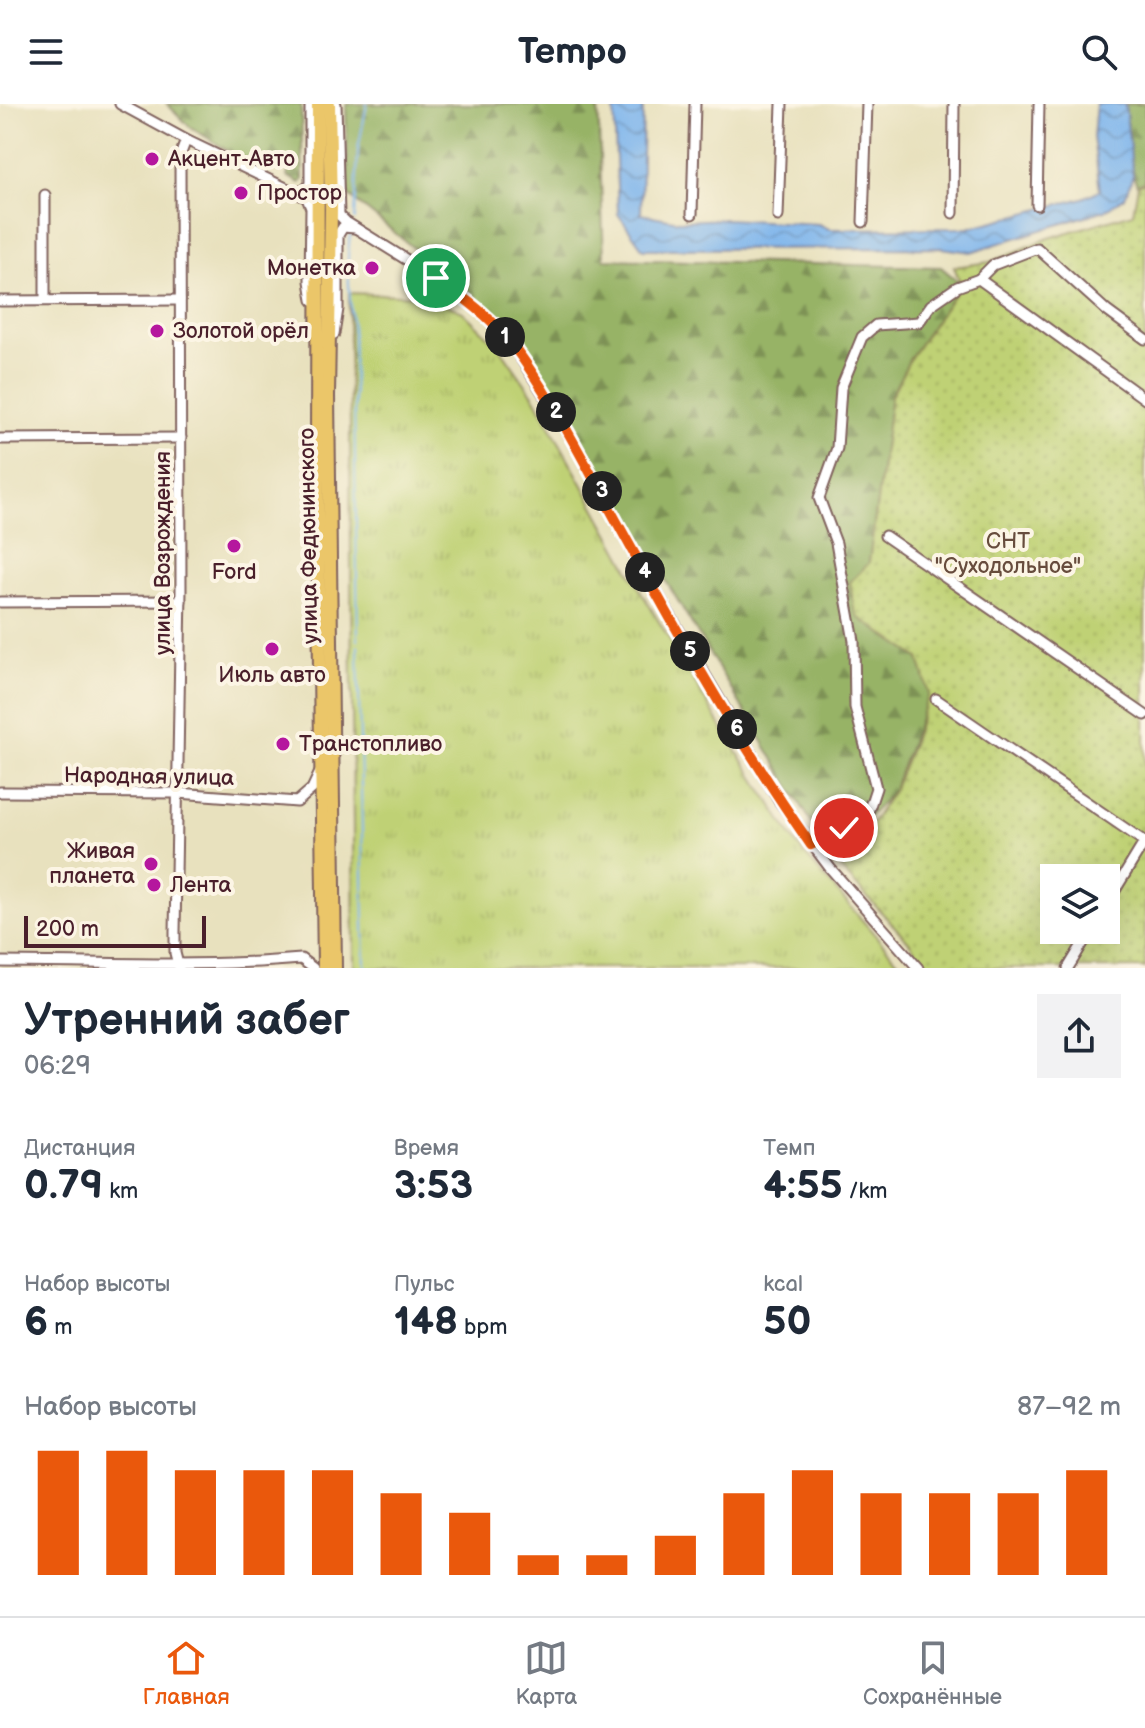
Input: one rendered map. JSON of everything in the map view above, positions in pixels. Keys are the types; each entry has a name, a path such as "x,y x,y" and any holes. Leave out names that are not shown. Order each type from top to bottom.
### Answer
{"highway":[{"name":"улица Федюнинского","path":"318,104 324,968"},
{"name":"улица Федюнинского","path":"329,104 328,365 335,968"}],"street":[{"path":"120,104 186,140 307,198 311,208 310,281 318,329"},
{"path":"296,191 304,191 310,184 310,104"},
{"path":"336,104 338,212 342,219 472,304 498,327 515,349 579,451 637,559 778,799 811,845 918,968"},
{"path":"692,214 695,104"},
{"path":"778,216 782,104"},
{"path":"863,222 867,104"},
{"path":"953,213 954,104"},
{"path":"1037,205 1039,104"},
{"name":"улица Возрождения","path":"178,966 175,953 181,601 180,156 186,140"},
{"path":"45,195 45,300"},
{"path":"328,365 338,309 338,235 345,226 356,228"},
{"path":"811,845 844,828 869,809 876,788 855,707 854,641 838,556 819,498 837,448 841,388 862,337 876,325 919,322 931,305 957,287 979,279 993,265 1037,248 1107,311 1145,339"},
{"path":"979,279 1145,399"},
{"path":"0,301 180,300"},
{"path":"0,439 181,438"},
{"path":"885,536 1145,715"},
{"path":"0,602 181,601"},
{"path":"936,699 1145,842 1120,882"},
{"name":"Народная улица","path":"0,792 178,793 297,802 312,789 321,771"},
{"path":"1068,968 1083,944"},
{"path":"0,962 256,966 301,959 313,968"}],"green space":[{"path":"167,104 301,104 303,180 300,183 287,176 291,162 277,158 269,167 233,154 189,126"},
{"path":"346,104 598,104 604,259 941,267 961,284 911,357 891,396 869,563 858,617 919,658 929,694 893,791 863,823 823,847 816,830 539,370 513,335 473,296 348,195"},
{"path":"1125,104 1145,104 1145,182 1137,185 1133,175"},
{"name":"СНТ \"Суходольное\"","path":"1145,182 1145,968 927,968 909,942 841,869 893,791 929,694 919,658 858,617 850,582 869,563 891,396 911,357 961,284 954,267 990,262 1049,238 1133,213 1138,185"},
{"path":"349,293 427,296 463,312 500,348 535,398 639,588 722,728 799,848 904,968 354,968"}],"water":[{"path":"614,104 643,104 641,214 679,221 727,219 819,224 829,229 968,228 1083,198 1100,190 1093,137 1096,104 1125,104 1133,175 1125,197 1105,210 971,252 942,248 643,249 618,214"}],"waterway":[{"path":"355,219 358,149 367,104"},
{"path":"352,231 348,267 353,336 358,640"},
{"path":"358,646 365,968"}],"place":[{"name":"Акцент-Авто","path":"152,159"},
{"name":"Простор","path":"241,193"},
{"name":"Монетка","path":"372,268"},
{"name":"Золотой орёл","path":"157,331"},
{"name":"Ford","path":"234,546"},
{"name":"Июль авто","path":"272,649"},
{"name":"Транстопливо","path":"283,744"},
{"name":"Живая планета","path":"151,864"},
{"name":"Лента","path":"154,885"}],"route":[{"path":"436,278 498,327 535,377 722,705 778,799 811,845 844,828"}]}
